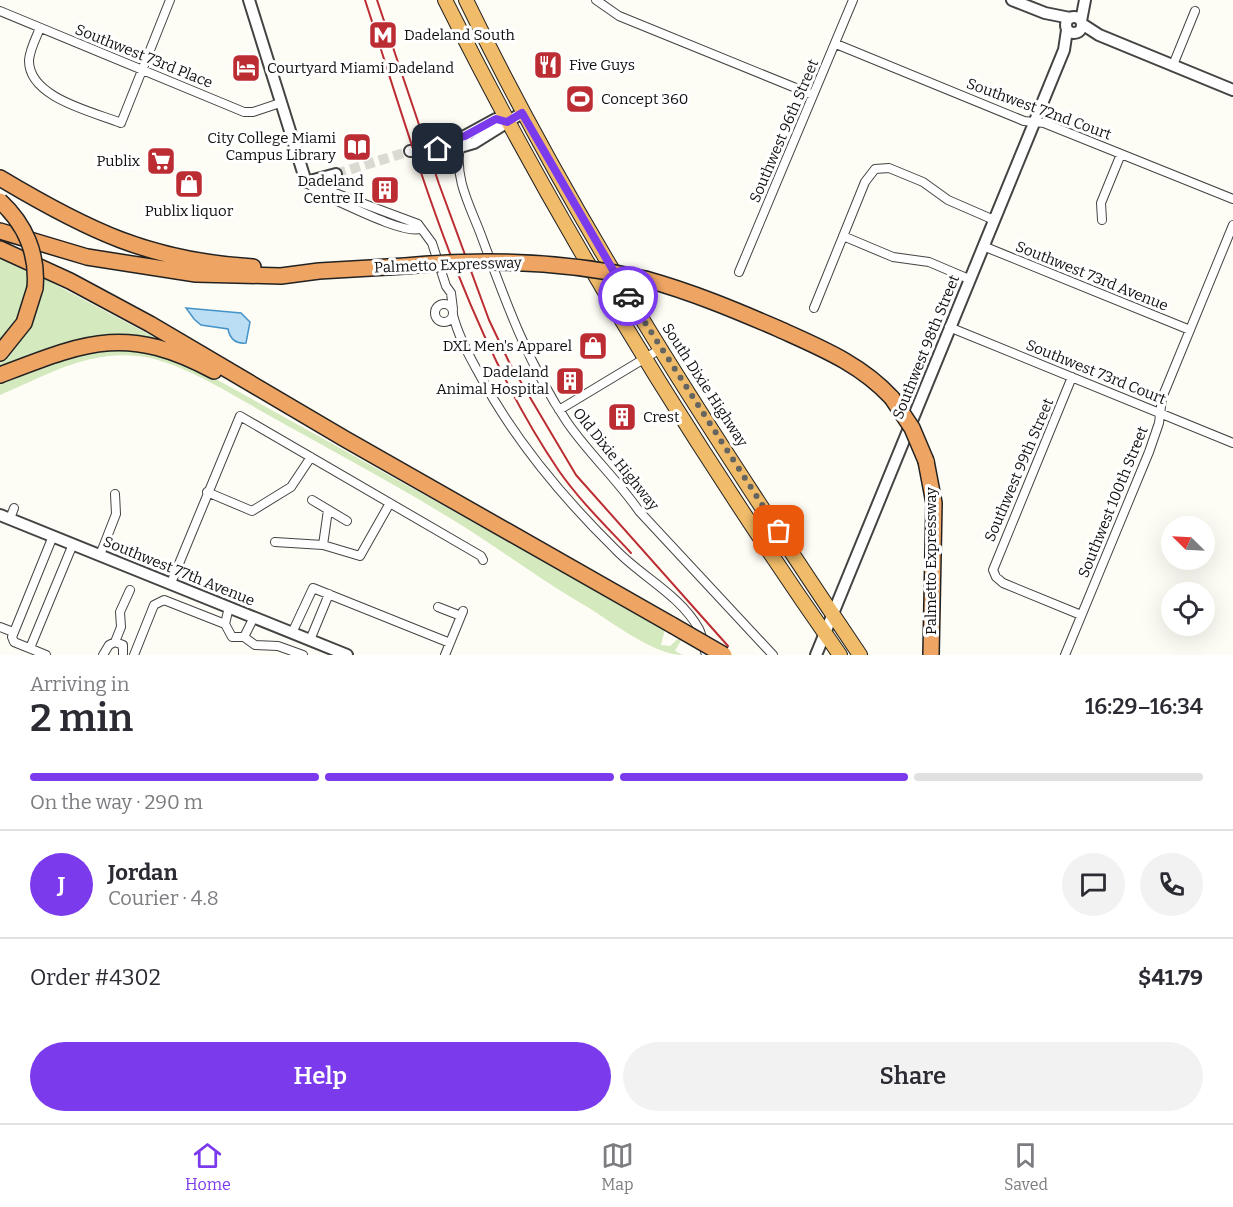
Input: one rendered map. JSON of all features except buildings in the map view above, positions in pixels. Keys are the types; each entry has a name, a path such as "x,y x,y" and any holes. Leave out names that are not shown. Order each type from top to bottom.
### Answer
{"highway":[{"path":"445,0 507,122 568,230 645,358 722,479 840,655"},
{"name":"South Dixie Highway","path":"465,0 522,113 598,248 860,655"},
{"path":"0,178 80,224 133,246 207,263 319,271"},
{"path":"0,201 14,214 28,238 34,257 35,288 24,324 0,353"},
{"path":"568,230 585,243 598,248"},
{"name":"Palmetto Expressway","path":"0,231 87,257 171,272 261,277 298,276 319,271 450,262 532,261 610,271 645,279 709,299 832,353 861,370 892,398 912,428 926,461 934,503 931,655"},
{"path":"0,249 77,285 150,324 345,439 724,655"},
{"path":"0,375 89,344 117,341 142,344 195,362 325,431 345,439"},
{"path":"722,479 739,469"}],"street":[{"path":"40,28 30,53 31,69 39,86 62,100 121,123 170,0"},
{"path":"249,0 306,182 319,193 381,215 408,230 420,229 432,243 446,286 451,293 457,331 484,383 522,445 616,551 666,592 694,621 700,632 706,655"},
{"path":"596,0 612,13 813,95"},
{"path":"1012,0 1233,90"},
{"name":"Southwest 98th Street","path":"816,655 1084,0"},
{"name":"Southwest 96th Street","path":"739,272 836,44 850,1"},
{"name":"Southwest 73rd Place","path":"0,11 244,112 252,112 280,103"},
{"path":"1173,65 1195,12"},
{"name":"Southwest 72nd Court","path":"836,44 1024,121 1044,123 1233,199"},
{"path":"410,152 460,147 474,142 522,113"},
{"path":"438,149 446,141 465,136 496,119 507,122"},
{"name":"Old Dixie Highway","path":"460,147 458,174 510,314 535,370 595,459 698,577 773,655"},
{"path":"1102,220 1101,203 1121,154"},
{"path":"814,308 865,182 875,169 889,168 923,182 948,200 994,220"},
{"path":"306,182 336,174"},
{"name":"Southwest 100th Street","path":"1065,655 1147,460 1159,423 1165,391 1233,225"},
{"path":"843,236 893,257 929,262 969,279"},
{"name":"Southwest 73rd Avenue","path":"983,246 1190,330"},
{"path":"446,286 435,314 437,320 457,331"},
{"path":"440,304 446,303 453,312"},
{"path":"443,322 453,312"},
{"name":"Southwest 73rd Court","path":"950,327 1233,443"},
{"path":"560,410 662,348"},
{"name":"Southwest 99th Street","path":"1072,377 994,565 994,573 1003,583 1081,615"},
{"path":"171,584 240,416 481,556 483,560"},
{"path":"207,492 252,511 291,487 311,457"},
{"path":"100,555 116,514 115,494"},
{"path":"312,500 346,521"},
{"path":"275,542 324,545 360,556 390,503"},
{"path":"5,517 14,508"},
{"path":"324,545 328,510"},
{"name":"Southwest 77th Avenue","path":"5,517 347,655"},
{"path":"46,655 14,642 14,632 53,536"},
{"path":"30,648 73,544"},
{"path":"292,633 312,588 450,643"},
{"path":"103,655 109,645 115,642 121,627 120,612 130,590"},
{"path":"310,640 329,594"},
{"path":"134,655 154,605 159,600 225,624 232,637 244,637 255,645 278,646 303,655"},
{"path":"225,624 229,607"},
{"path":"438,607 462,614 445,655"},
{"path":"244,637 254,617"},
{"path":"0,627 14,632"},
{"path":"115,642 123,645 123,655"}],"green space":[{"path":"0,258 30,271 21,315 0,345"},
{"path":"41,277 171,346 146,338 0,370 0,359"},
{"path":"111,347 169,356 214,378 665,629 661,645 670,646 681,636 683,637 675,651 683,655 658,649 630,635 415,497 217,386 168,363 137,356 100,357 66,366 0,395 0,381 74,353"}],"water":[{"path":"186,308 241,313 250,322 246,343 234,340 228,329 201,325"}],"tunnel":[{"path":"336,174 410,151"}],"railway":[{"path":"365,0 446,243 496,361 559,471 584,503 631,553"},
{"path":"377,0 439,184 489,320 509,362 576,475 728,646"}],"way so far":[{"path":"628,296 779,531"}],"place":[{"name":"Dadeland South","path":"383,35"},
{"name":"Five Guys","path":"548,65"},
{"name":"Courtyard Miami Dadeland","path":"246,68"},
{"name":"Concept 360","path":"580,99"},
{"name":"City College Miami Campus Library","path":"357,147"},
{"name":"Publix","path":"161,161"},
{"name":"Publix liquor","path":"189,184"},
{"name":"Dadeland Centre II","path":"385,190"},
{"name":"DXL Men's Apparel","path":"593,346"},
{"name":"Dadeland Animal Hospital","path":"570,381"},
{"name":"Crest","path":"622,417"}],"route":[{"path":"438,149 446,141 465,136 496,119 507,122 522,113 598,248 628,296"}]}
